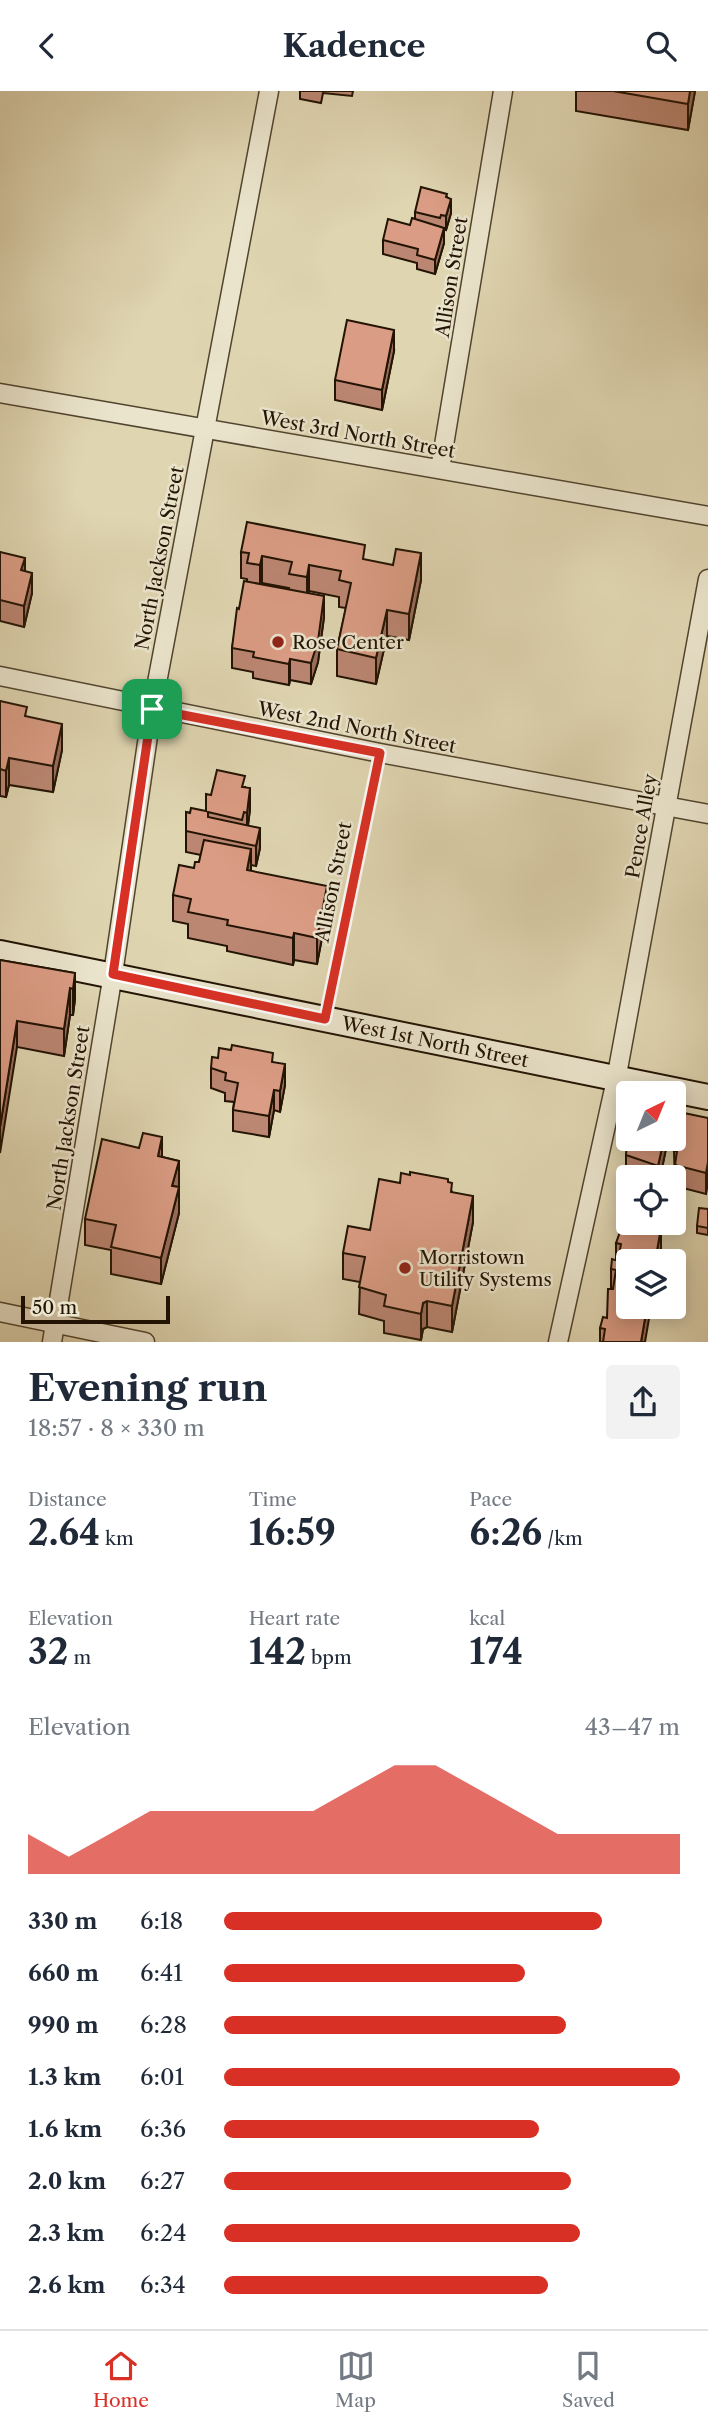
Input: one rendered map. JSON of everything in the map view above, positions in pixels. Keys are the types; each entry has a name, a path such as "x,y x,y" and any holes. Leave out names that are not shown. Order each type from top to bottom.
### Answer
{"main road":[{"name":"West 1st North Street","path":"0,953 708,1097"}],"street":[{"name":"North Jackson Street","path":"53,1333 113,974 152,709 269,91"},
{"name":"Allison Street","path":"440,470 503,91"},
{"name":"West 3rd North Street","path":"0,393 708,516"},
{"name":"Pence Alley","path":"558,1342 616,1080 708,579"},
{"name":"West 2nd North Street","path":"0,677 152,709 708,814"},
{"path":"0,1312 53,1333 145,1342"}],"lane":[{"name":"Allison Street","path":"325,1019 380,753"}],"building":[{"path":"613,91 690,91 688,104"},
{"path":"421,187 447,194 446,197 451,199 446,216 441,215 440,218 415,212"},
{"path":"412,218 444,228 435,260 417,255 418,249 383,240 388,219 410,225"},
{"path":"347,320 394,330 382,390 335,380"},
{"path":"247,522 365,545 363,559 393,565 396,549 421,553 409,614 387,610 376,658 337,649 351,583 339,580 341,571 309,565 307,577 289,574 292,562 262,556 260,565 247,563 249,553 241,552"},
{"path":"0,552 25,558 21,570 32,573 24,606 0,600"},
{"name":"Rose Center","path":"244,581 324,596 318,641 311,663 290,659 289,664 253,657 254,652 232,648 237,608 239,609"},
{"path":"0,701 27,707 25,716 62,724 53,766 9,758 6,771 0,769"},
{"path":"217,770 245,776 242,787 250,788 247,813 244,812 242,820 208,812 208,817 260,828 256,846 186,831 186,812 190,813 191,808 206,811 206,794 211,795"},
{"path":"204,840 251,849 247,870 327,886 317,938 294,933 293,938 227,925 228,920 188,912 191,899 173,895 179,865 194,868 195,862 199,862"},
{"path":"0,960 75,973 64,1029 17,1021 0,1127"},
{"path":"232,1045 273,1053 272,1062 285,1064 280,1091 274,1090 269,1116 233,1110 238,1083 225,1080 226,1073 211,1068 212,1057 218,1058 219,1048 231,1050"},
{"path":"686,1113 708,1118 706,1173 686,1168 686,1165 675,1165 677,1151 686,1151"},
{"path":"143,1133 162,1137 158,1156 179,1161 172,1186 179,1187 161,1258 111,1247 116,1225 85,1219 102,1139 139,1148"},
{"path":"626,1151 661,1151 658,1165 626,1155"},
{"name":"Morristown Utility Systems","path":"410,1172 448,1179 448,1182 452,1183 451,1192 473,1196 452,1306 427,1301 423,1303 421,1314 384,1306 386,1295 359,1287 365,1257 343,1253 348,1226 370,1230 379,1179 400,1183 401,1173 410,1175"},
{"path":"699,1208 708,1209 708,1228 697,1226"},
{"path":"619,1235 660,1235 657,1249 620,1249 621,1244 616,1243"},
{"path":"612,1259 616,1260 616,1270 611,1269"},
{"path":"616,1270 616,1319 645,1319 641,1342 603,1342 605,1329 600,1328 603,1317 607,1318 608,1289 613,1289"}],"place":[{"name":"Rose Center","path":"278,642"},
{"name":"Morristown Utility Systems","path":"405,1268"}],"route":[{"path":"152,709 380,753 325,1019 113,974 152,709"}]}
